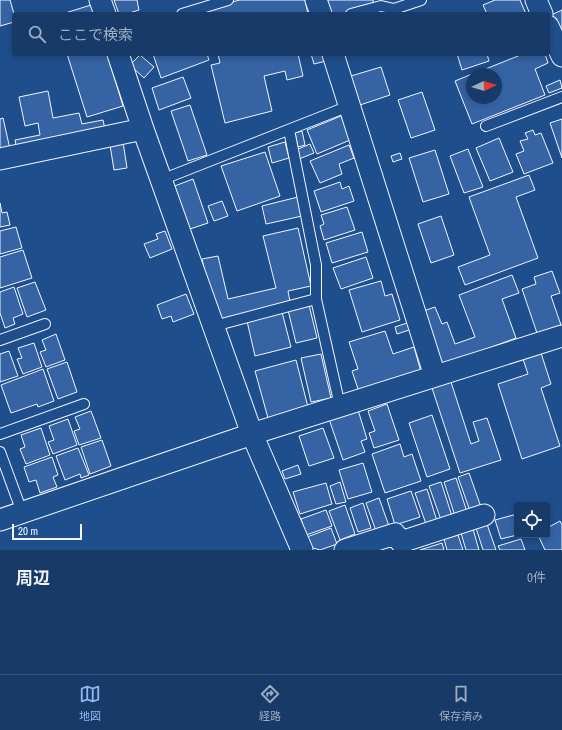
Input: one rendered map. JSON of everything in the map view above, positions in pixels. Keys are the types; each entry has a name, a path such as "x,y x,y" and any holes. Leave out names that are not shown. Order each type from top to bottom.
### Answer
{"street":[{"path":"100,0 103,12"},
{"path":"316,0 320,12"},
{"path":"536,0 541,12"},
{"path":"550,30 562,56"},
{"path":"119,56 143,129 252,434 302,550"},
{"path":"334,56 435,376"},
{"path":"0,159 143,129"},
{"path":"0,520 252,434 562,336"},
{"path":"345,550 395,534 401,542 484,515"}],"lane":[{"path":"189,12 228,0"},
{"path":"358,12 381,6 394,9 421,0"},
{"path":"486,126 562,97"},
{"path":"161,180 349,106"},
{"path":"289,130 316,266 316,299 340,406"},
{"path":"214,326 316,299"},
{"path":"0,340 45,324"},
{"path":"0,434 84,404"},
{"path":"0,452 22,512"}],"building":[{"path":"0,0 10,0 13,12 12,12 12,23 0,26"},
{"path":"114,0 137,0 139,10 132,12 118,12"},
{"path":"240,0 305,0 308,12 208,12 207,8"},
{"path":"325,0 373,0 374,4 346,12 328,12"},
{"path":"495,0 520,0 525,12 486,12 483,5"},
{"path":"91,5 93,12 68,12"},
{"path":"562,10 562,45 550,18 550,16"},
{"path":"68,56 108,56 123,106 87,117"},
{"path":"139,56 141,56 154,67 144,78 130,65"},
{"path":"154,56 208,56 209,60 161,78"},
{"path":"218,56 298,56 303,76 287,80 285,71 264,76 272,111 225,123 211,65 220,63"},
{"path":"312,56 325,56 326,61 314,64"},
{"path":"458,56 488,56 489,61 462,70"},
{"path":"518,56 546,56 548,63 535,69 545,95 472,124 455,81 466,76 466,104 502,104 502,68 488,68"},
{"path":"381,67 390,95 360,105 351,76"},
{"path":"183,77 191,98 159,110 152,88"},
{"path":"560,80 562,88 549,93 546,86"},
{"path":"48,91 53,118 79,113 82,124 103,120 106,134 17,151 15,140 40,135 38,123 25,126 19,97"},
{"path":"422,92 435,130 411,138 398,100"},
{"path":"190,105 207,155 188,161 171,111"},
{"path":"341,116 350,140 317,154 307,130"},
{"path":"3,118 10,149 0,151 0,119"},
{"path":"562,119 562,158 550,123"},
{"path":"533,130 535,135 541,133 553,163 524,174 516,154 524,151 520,141 528,139 525,133"},
{"path":"302,131 305,145 298,147 295,133"},
{"path":"499,138 513,172 490,181 476,148"},
{"path":"123,142 127,168 114,170 110,145"},
{"path":"285,142 289,158 272,163 268,147"},
{"path":"310,144 314,153 299,159 296,150"},
{"path":"349,145 354,158 339,164 342,174 320,183 310,161"},
{"path":"468,149 483,187 464,193 450,156"},
{"path":"435,150 449,194 423,202 409,158"},
{"path":"265,152 280,196 237,211 221,166"},
{"path":"400,153 402,159 393,162 391,156"},
{"path":"529,175 535,190 516,197 538,258 465,285 458,267 490,255 469,197"},
{"path":"193,179 208,223 187,230 172,187"},
{"path":"340,182 342,189 349,186 354,201 321,212 314,191"},
{"path":"298,197 302,216 266,224 262,206"},
{"path":"222,201 228,216 214,221 208,206"},
{"path":"0,203 2,213 7,212 10,225 0,227"},
{"path":"347,207 355,230 324,240 320,226 324,224 321,215"},
{"path":"441,216 454,255 431,263 418,224"},
{"path":"16,227 22,248 0,254 0,231"},
{"path":"298,228 311,286 288,291 290,302 216,320 202,259 218,256 228,299 276,288 263,236"},
{"path":"165,231 172,249 150,258 144,244 158,239 156,234"},
{"path":"362,232 368,252 332,263 326,243"},
{"path":"23,250 32,278 0,288 0,257"},
{"path":"366,257 373,278 341,289 333,268"},
{"path":"552,271 560,293 551,296 562,328 538,336 522,289 536,284 534,277"},
{"path":"512,275 519,293 502,299 516,338 438,367 418,313 435,307 442,324 447,322 455,344 475,337 459,295"},
{"path":"381,281 385,296 392,294 400,320 362,332 349,290"},
{"path":"35,282 46,310 27,317 17,288"},
{"path":"14,287 23,314 13,318 15,324 5,328 0,313 0,292"},
{"path":"186,294 194,314 173,322 171,316 162,319 157,305"},
{"path":"309,305 317,338 296,343 288,310"},
{"path":"282,312 291,347 255,356 247,321"},
{"path":"410,322 412,329 397,334 395,327"},
{"path":"385,331 393,354 414,347 421,372 359,392 352,371 358,369 349,342"},
{"path":"56,334 65,360 46,367 40,352 46,350 42,340"},
{"path":"34,343 42,367 23,374 17,359 22,358 18,348"},
{"path":"9,351 18,376 0,382 0,354"},
{"path":"541,353 551,384 541,388 560,446 522,459 498,384 528,374 523,359"},
{"path":"321,354 331,398 311,402 301,358"},
{"path":"296,360 308,407 268,418 255,371"},
{"path":"67,362 77,392 58,399 47,369"},
{"path":"43,369 54,401 38,407 37,404 11,413 1,385"},
{"path":"451,382 471,444 479,441 473,422 487,418 501,460 460,473 432,388"},
{"path":"387,404 399,440 374,448 369,433 375,431 368,411"},
{"path":"358,410 367,439 361,441 365,452 343,460 329,419"},
{"path":"91,411 101,438 79,445 74,431 80,429 75,417"},
{"path":"432,415 450,469 427,477 409,423"},
{"path":"68,419 77,445 53,454 48,442 54,440 49,426"},
{"path":"41,428 50,455 26,464 20,449 25,447 21,435"},
{"path":"323,428 334,458 309,466 299,436"},
{"path":"102,440 111,466 90,474 81,447"},
{"path":"400,444 404,457 412,454 421,481 385,493 372,454"},
{"path":"78,448 89,475 81,478 80,474 65,480 56,456"},
{"path":"52,457 58,475 53,477 57,487 40,493 36,480 29,482 24,467"},
{"path":"363,463 372,492 348,499 339,470"},
{"path":"298,465 301,474 285,479 282,471"},
{"path":"469,473 481,507 470,511 458,477"},
{"path":"456,478 467,512 455,516 444,482"},
{"path":"340,482 346,502 336,504 330,486"},
{"path":"441,482 452,516 441,520 429,486"},
{"path":"326,483 332,504 300,514 293,492"},
{"path":"427,489 437,521 426,524 415,493"},
{"path":"411,491 420,517 395,525 387,499"},
{"path":"379,498 389,526 376,531 366,503"},
{"path":"363,503 371,528 358,532 350,508"},
{"path":"345,505 355,534 340,540 329,511"},
{"path":"326,510 332,526 306,535 301,519"},
{"path":"514,515 514,536 501,539 495,520"},
{"path":"560,521 562,525 562,550 545,550 539,538 550,538 550,526"},
{"path":"487,524 496,550 483,550 476,528"},
{"path":"331,528 337,544 320,550 310,547 307,537"},
{"path":"473,529 479,550 466,550 461,533"},
{"path":"458,535 463,550 447,550 444,539"},
{"path":"521,539 525,550 500,550 498,546"},
{"path":"442,543 444,550 420,550"}]}
